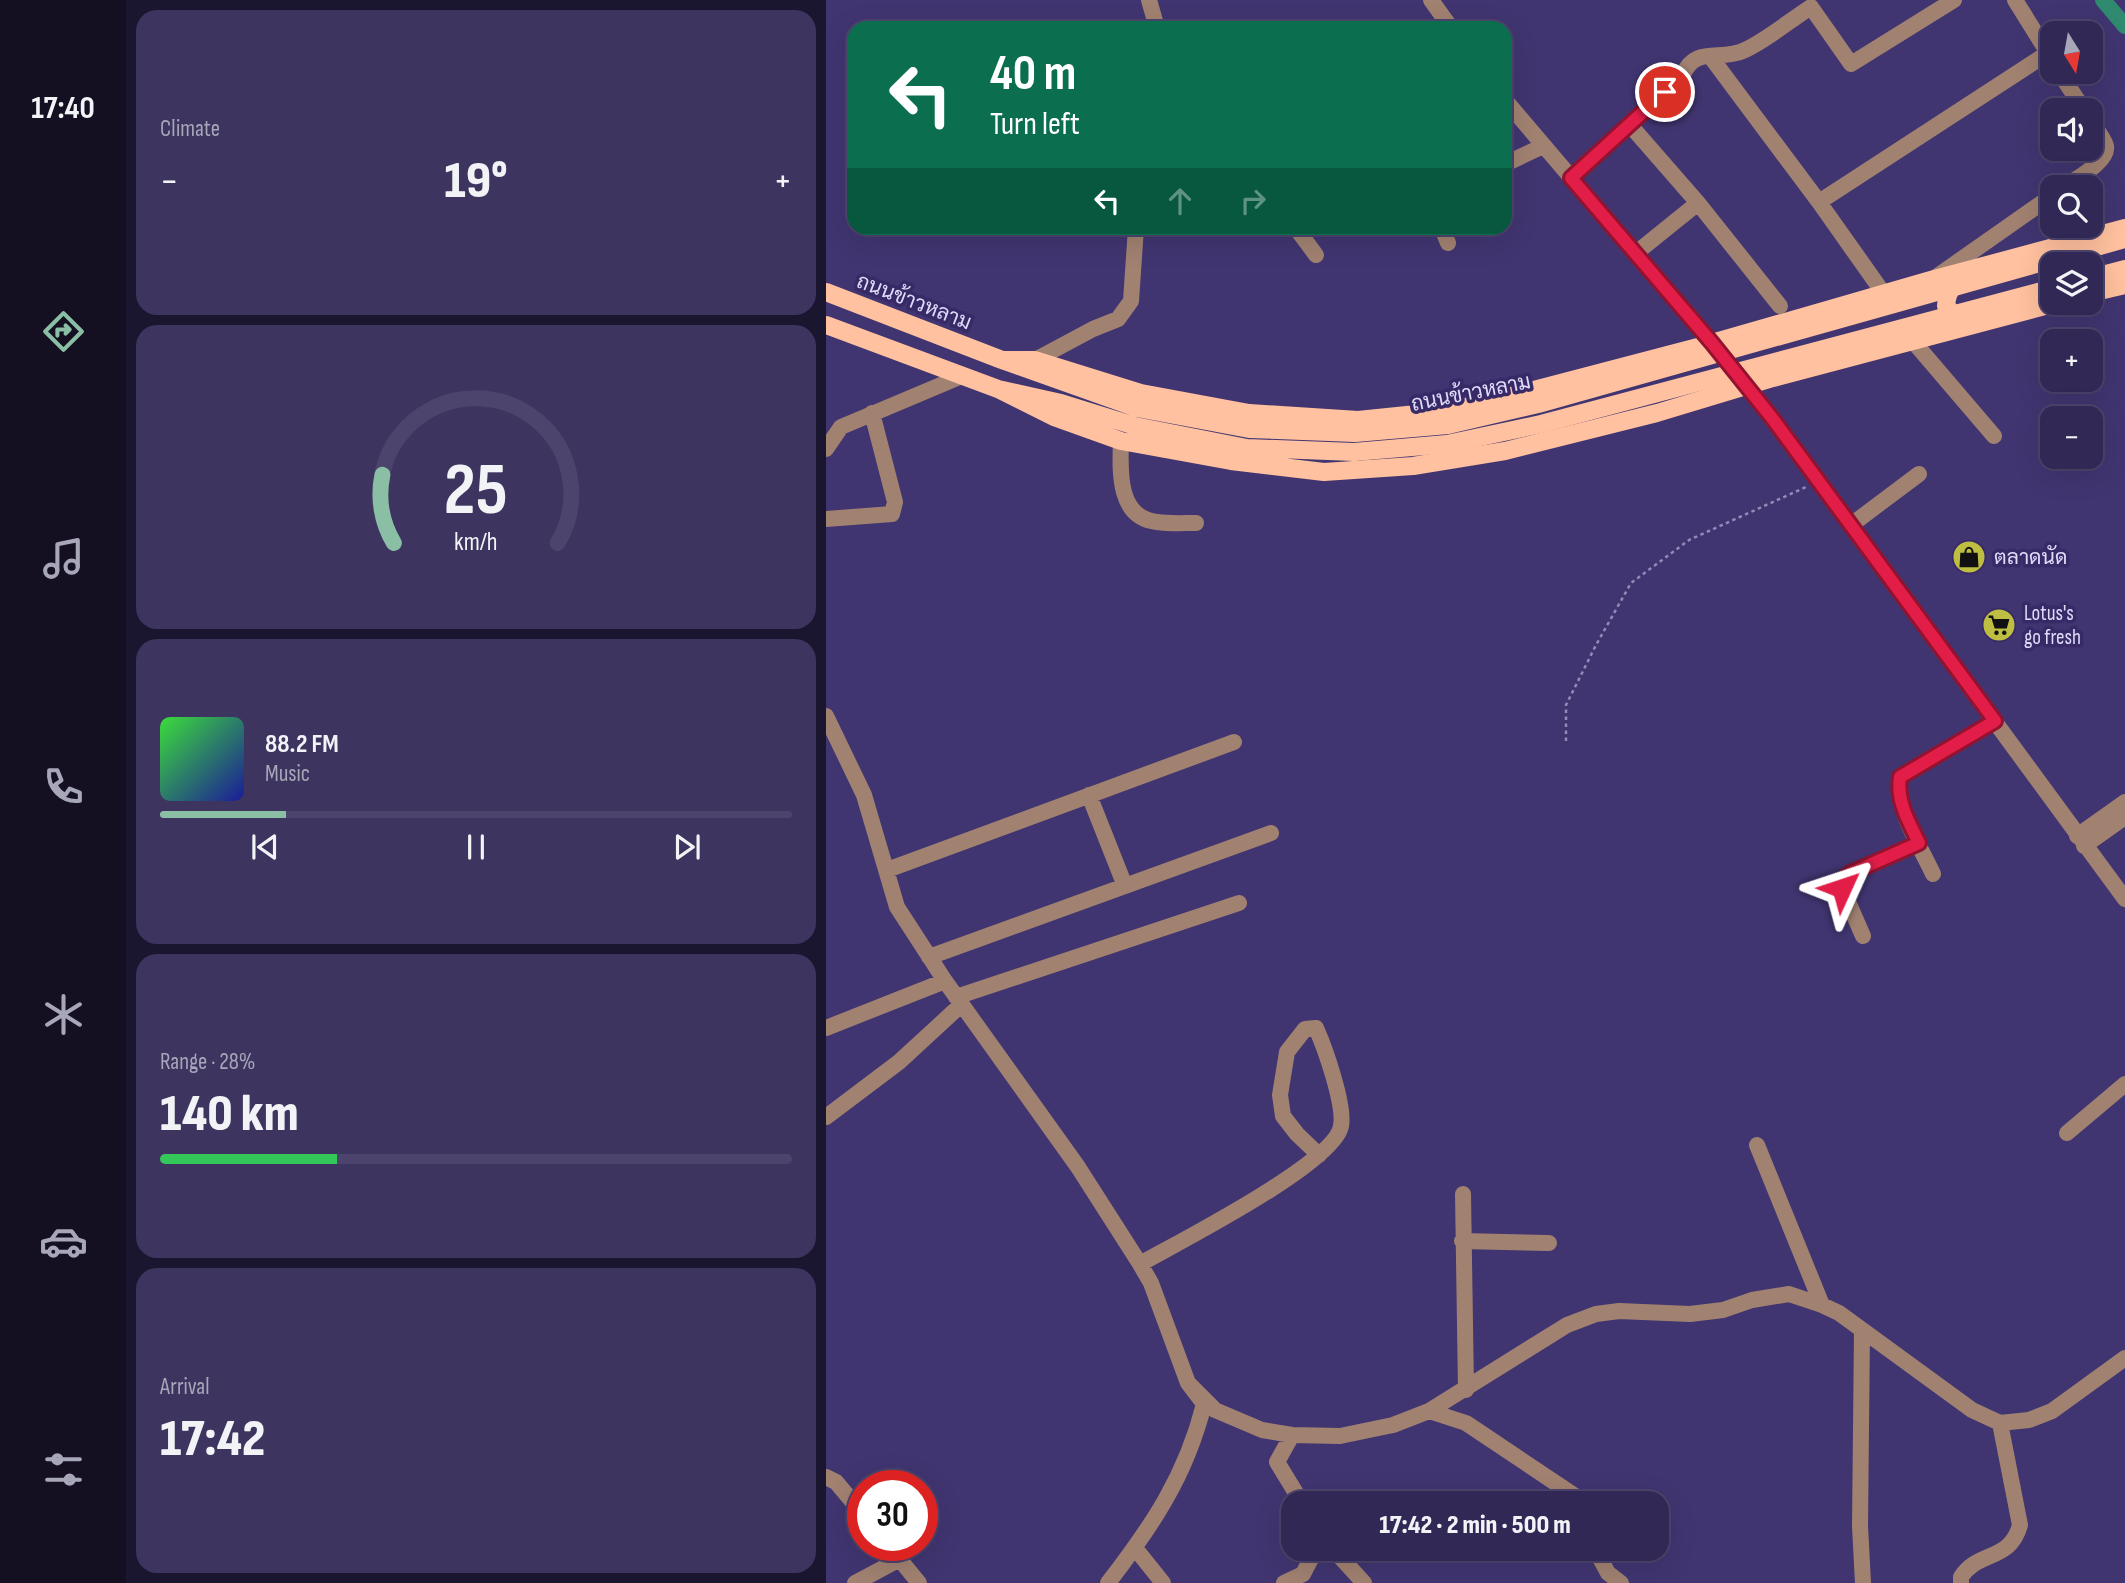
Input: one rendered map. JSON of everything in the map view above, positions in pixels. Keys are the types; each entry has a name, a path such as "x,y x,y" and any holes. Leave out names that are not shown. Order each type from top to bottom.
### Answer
{"main road":[{"path":"1002,360 1035,360 1142,393 1249,413 1358,419 1446,411 1712,343 2125,228"},
{"name":"ถนนข้าวหลาม","path":"826,292 1002,360 1137,408 1249,429 1355,433 1448,425 1538,404 2125,239"},
{"path":"1987,265 1952,287 1947,295 1946,306 1953,314 1964,319 2002,317"},
{"path":"2103,275 2125,269"},
{"path":"2103,290 2125,285"},
{"name":"ถนนข้าวหลาม","path":"826,325 998,389 1061,403 1135,426 1247,449 1354,452 1447,444 1542,424 2040,292"},
{"path":"1837,307 1812,318 1794,338 1794,349 1800,357 1811,361 1843,360"},
{"path":"998,389 1054,417 1121,441 1231,461 1324,471 1413,466 1505,451 1657,413 1912,340 2040,307"},
{"path":"1638,362 1661,364 1683,371 1688,381 1687,392 1657,413"},
{"path":"1484,403 1514,401 1527,413 1531,427 1529,436 1524,442 1505,451"}],"street":[{"path":"1149,0 1155,21"},
{"path":"1431,0 1446,21"},
{"path":"1571,178 1683,75 1692,60 1726,56 1747,49 1811,7 1851,64 1954,0"},
{"path":"2015,0 2040,41"},
{"path":"1710,56 1884,294"},
{"path":"1819,202 2040,63"},
{"path":"1512,108 1746,386 2125,899"},
{"path":"1630,125 1698,203 1780,306"},
{"path":"2103,140 2106,154 2103,157"},
{"path":"1512,161 1543,146"},
{"path":"2081,175 2100,161"},
{"path":"1636,253 1698,203"},
{"path":"1931,280 2040,204"},
{"path":"1035,360 1093,329 1118,319 1132,301 1136,235"},
{"path":"1301,235 1316,254"},
{"path":"1912,340 1994,436"},
{"path":"826,434 962,376"},
{"path":"826,519 892,514 895,509 872,413"},
{"path":"826,449 841,427"},
{"path":"1121,441 1122,495 1135,512 1154,522 1196,523"},
{"path":"1851,525 1919,474"},
{"path":"826,716 864,795 897,907 945,981 1078,1167 1140,1264 1151,1283 1188,1383 1204,1404 1195,1439 1176,1484 1135,1548 1108,1583"},
{"path":"1933,874 1902,804 1900,777 1995,721"},
{"path":"887,870 1234,742"},
{"path":"1089,795 1125,886"},
{"path":"2081,841 2125,802"},
{"path":"2081,841 2125,817"},
{"path":"929,957 1271,833"},
{"path":"1863,936 1842,888 1842,880 1851,873 1919,843"},
{"path":"826,1117 899,1062 959,1001 1240,903"},
{"path":"826,1028 945,981"},
{"path":"1140,1264 1268,1192 1319,1155 1336,1137 1342,1126 1338,1098 1326,1050 1316,1028 1305,1029 1287,1052 1280,1095 1283,1116 1319,1155"},
{"path":"2067,1133 2125,1084"},
{"path":"1757,1145 1822,1305"},
{"path":"1463,1194 1466,1390"},
{"path":"1462,1241 1549,1243"},
{"path":"1188,1383 1215,1410 1262,1430 1292,1435 1340,1436 1393,1424 1429,1411 1567,1325 1596,1314 1619,1311 1690,1314 1723,1310 1752,1300 1789,1294 1839,1313 1972,1410 2000,1423 2029,1420 2052,1411 2125,1358"},
{"path":"1862,1330 1860,1527 1863,1583"},
{"path":"1429,1411 1466,1423 1567,1491"},
{"path":"1961,1583 1961,1577 1968,1566 1996,1555 2009,1546 2017,1537 2020,1525 2000,1423"},
{"path":"1292,1435 1277,1462 1295,1491"},
{"path":"826,1477 836,1482 847,1495"},
{"path":"1135,1548 1163,1583"},
{"path":"855,1583 896,1561"},
{"path":"902,1561 919,1583"},
{"path":"1284,1583 1303,1574 1310,1561"},
{"path":"1344,1561 1364,1583"},
{"path":"1602,1561 1608,1573 1620,1583"}],"path":[{"path":"1566,741 1566,705 1595,645 1631,583 1689,540 1819,482"}],"waterway":[{"path":"2103,0 2125,26"}],"place":[{"name":"ตลาดนัด","path":"1969,557"},
{"name":"Lotus's go fresh","path":"1999,625"}],"route":[{"path":"1665,92 1571,178 1712,343 1772,418 1995,721 1900,777 1899,795 1919,843 1851,873 1842,880 1842,888"}]}
